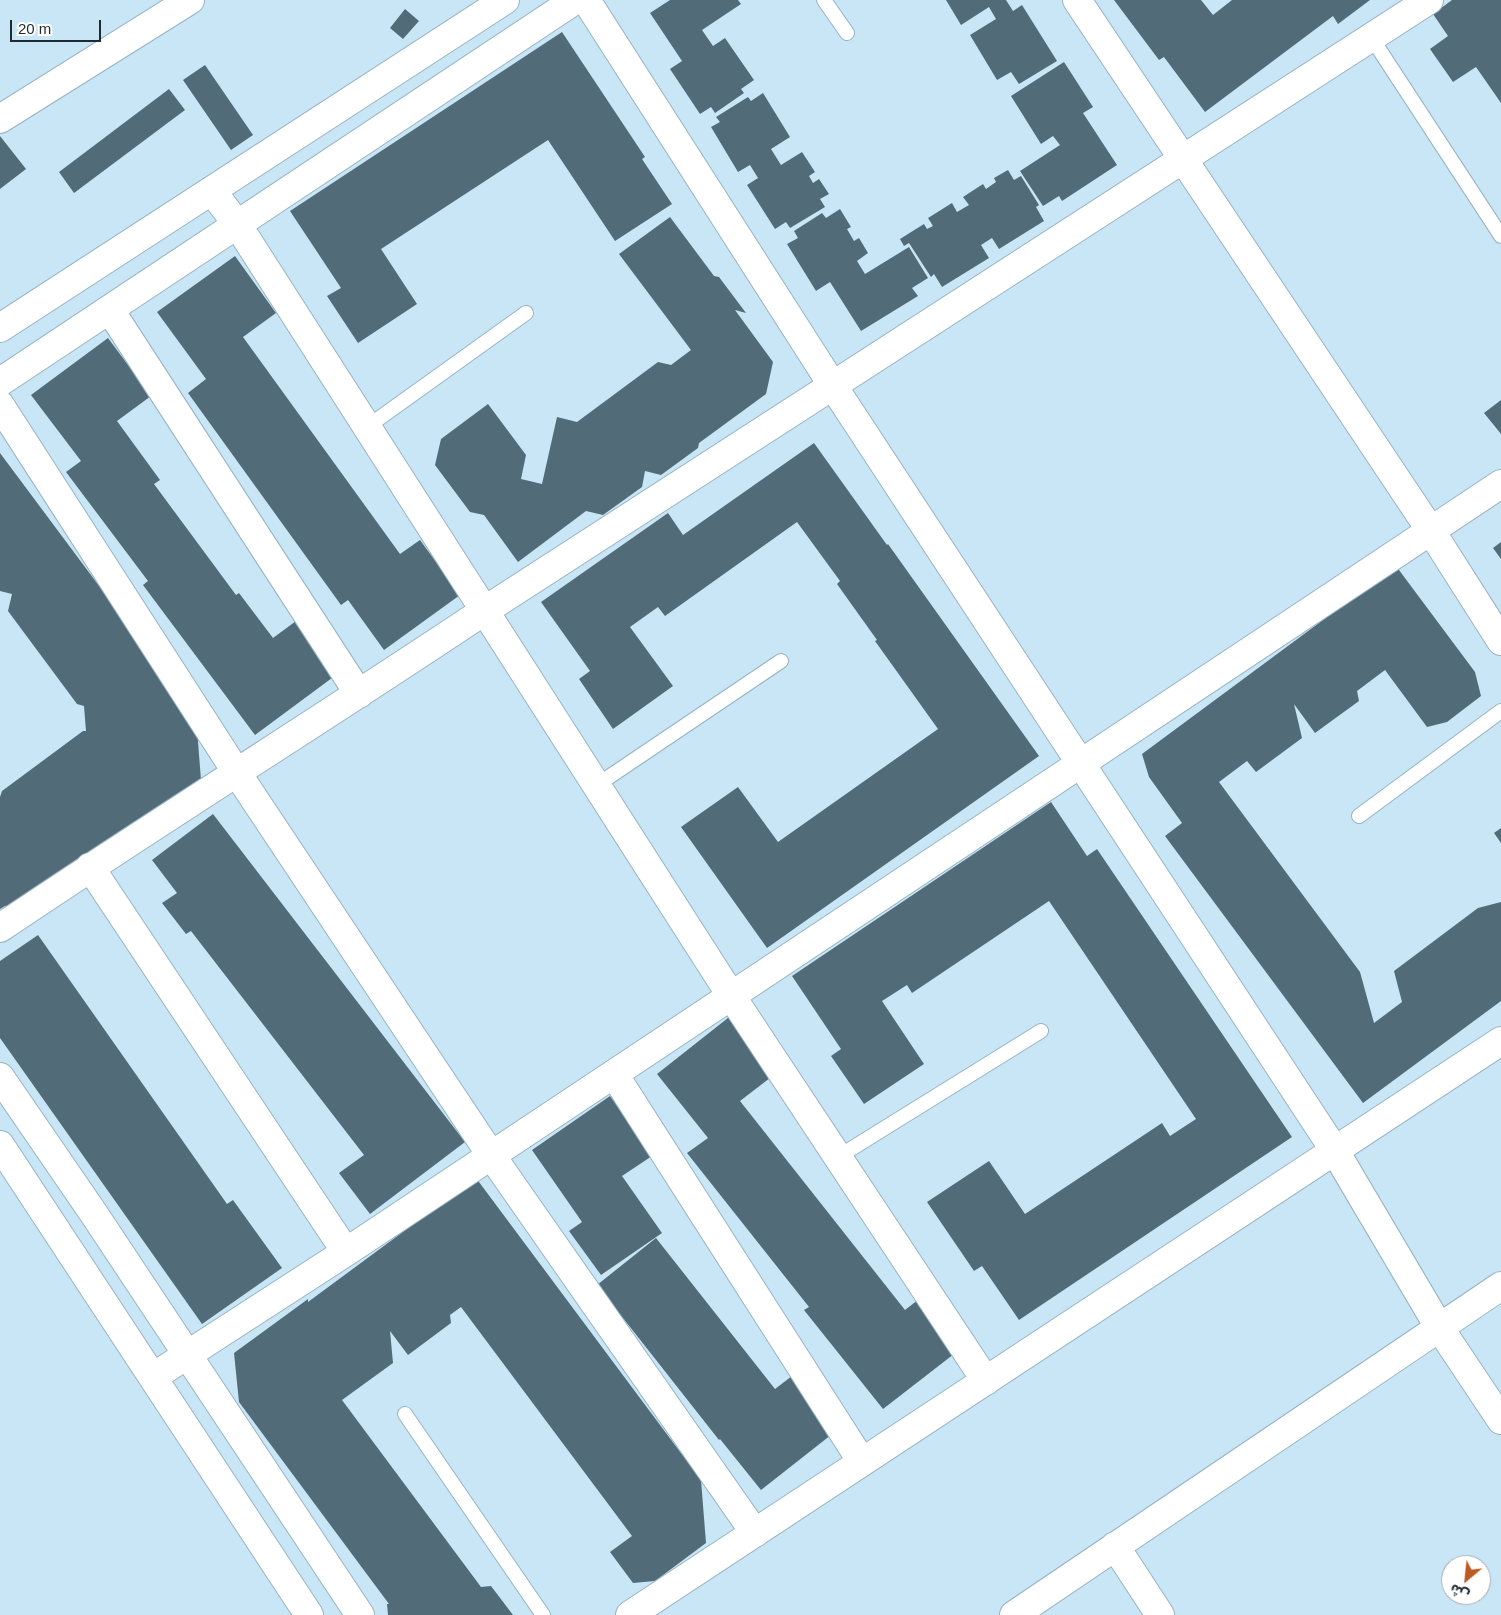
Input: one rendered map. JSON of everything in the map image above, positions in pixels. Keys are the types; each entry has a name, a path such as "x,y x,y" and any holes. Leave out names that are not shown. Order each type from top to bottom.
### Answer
{"street":[{"path":"0,119 190,0"},
{"path":"0,328 505,0"},
{"path":"0,382 574,0"},
{"path":"586,0 833,386 1335,1150 1439,1327 1501,1420"},
{"path":"1077,0 1431,531 1501,641"},
{"path":"0,928 90,867 359,694 484,610 1429,0"},
{"path":"212,191 237,224 732,996 986,1381"},
{"path":"110,310 359,694"},
{"path":"0,405 237,773 490,1155 755,1533"},
{"path":"153,1377 346,1252 1501,484"},
{"path":"90,867 346,1252"},
{"path":"630,1615 1501,1041"},
{"path":"614,1074 862,1462"},
{"path":"0,1077 188,1355 360,1615"},
{"path":"0,1145 309,1615"},
{"path":"1014,1615 1501,1286"},
{"path":"1115,1546 1160,1615"}],"lane":[{"path":"824,0 847,33"},
{"path":"1371,37 1501,236"},
{"path":"366,427 526,313"},
{"path":"596,785 781,661"},
{"path":"1359,816 1501,711"},
{"path":"838,1157 1041,1031"},
{"path":"406,1414 543,1615"}],"building":[{"path":"670,0 738,0 741,4 702,30 713,46 725,38 754,80 741,89 744,93 715,113 711,107 700,114 670,69 682,61 650,13"},
{"path":"946,0 1006,0 1013,11 1022,5 1057,61 1019,84 1011,72 997,80 970,35 996,19 989,7 961,25"},
{"path":"1114,0 1201,0 1213,15 1232,0 1370,0 1338,24 1333,16 1205,112 1164,57 1159,60"},
{"path":"1452,0 1501,0 1501,103 1476,67 1453,82 1430,49 1448,36 1433,14"},
{"path":"405,9 419,21 403,39 390,28"},
{"path":"562,32 645,157 642,159 672,204 615,241 548,140 381,249 417,304 358,343 327,296 341,288 290,211"},
{"path":"1064,62 1093,107 1083,113 1117,165 1062,201 1059,196 1043,206 1020,171 1060,145 1053,136 1041,144 1011,96"},
{"path":"205,65 253,135 231,150 183,80"},
{"path":"169,89 185,110 74,193 59,172"},
{"path":"763,93 790,137 771,149 781,165 802,152 815,172 809,176 813,183 819,179 829,194 820,199 825,207 790,228 786,222 775,229 747,185 758,178 750,165 738,172 711,127 720,122 716,117 748,97 751,101"},
{"path":"0,136 26,169 0,189"},
{"path":"1008,170 1014,180 1021,176 1039,205 1036,207 1044,221 999,249 992,238 981,245 989,258 942,287 934,274 931,277 909,243 904,246 900,239 924,224 927,229 933,226 928,218 952,203 957,212 969,205 963,197 983,184 986,189 996,182 994,178"},
{"path":"840,209 851,227 847,229 854,241 859,238 868,253 857,261 865,274 909,247 928,278 912,288 918,296 861,331 830,282 816,291 787,244 798,238 794,231 822,213 826,218"},
{"path":"670,217 714,276 719,277 746,313 735,310 773,362 766,394 699,443 698,448 661,475 645,471 642,487 603,515 586,511 518,562 484,515 470,512 435,465 441,439 488,404 526,455 521,479 542,484 557,417 577,422 658,362 671,365 691,350 619,254"},
{"path":"235,256 276,313 243,337 400,554 420,540 460,595 384,650 348,600 341,605 188,393 206,379 157,312"},
{"path":"108,338 151,396 117,421 160,480 154,484 236,595 239,593 273,638 296,621 336,675 255,735 143,585 148,581 66,472 81,461 31,395"},
{"path":"1501,400 1501,434 1484,413"},
{"path":"814,443 1039,756 767,948 681,827 738,787 778,842 938,729 875,641 877,640 837,584 840,581 797,522 665,616 658,607 630,627 673,686 613,729 579,679 590,671 541,602 668,513 683,535"},
{"path":"0,453 196,716 201,780 33,904 5,906 0,909 0,797 2,791 83,731 86,731 84,706 77,704 8,611 12,594 0,591"},
{"path":"1501,542 1501,559 1493,548"},
{"path":"1396,566 1475,672 1481,696 1447,722 1427,727 1385,670 1357,691 1359,701 1315,733 1294,704 1302,738 1256,772 1247,761 1219,782 1360,972 1374,1023 1402,1002 1394,971 1478,908 1501,902 1501,1001 1363,1103 1165,836 1182,823 1149,777 1142,754"},
{"path":"1051,802 1087,856 1097,849 1292,1137 1019,1320 982,1266 974,1271 927,1202 989,1161 1025,1214 1162,1123 1170,1136 1196,1119 1049,901 912,993 907,985 882,1001 924,1064 864,1104 831,1056 841,1049 792,976"},
{"path":"213,814 465,1142 370,1214 339,1173 364,1155 191,931 186,934 162,903 177,893 152,860"},
{"path":"1501,828 1501,843 1494,833"},
{"path":"38,935 227,1204 233,1200 282,1268 202,1324 0,1038 0,961"},
{"path":"733,1014 779,1071 740,1101 905,1310 923,1296 963,1347 883,1409 804,1310 809,1307 687,1153 708,1138 657,1074"},
{"path":"610,1096 652,1156 622,1176 662,1233 601,1275 569,1231 582,1222 532,1150"},
{"path":"476,1178 701,1480 706,1543 655,1581 633,1583 610,1552 632,1536 461,1307 450,1315 451,1323 408,1355 390,1331 393,1363 342,1400 481,1587 491,1586 513,1615 388,1615 387,1604 389,1604 239,1402 234,1353 308,1299 308,1302"},
{"path":"656,1238 775,1389 792,1376 836,1431 761,1490 719,1440 597,1285"}]}
